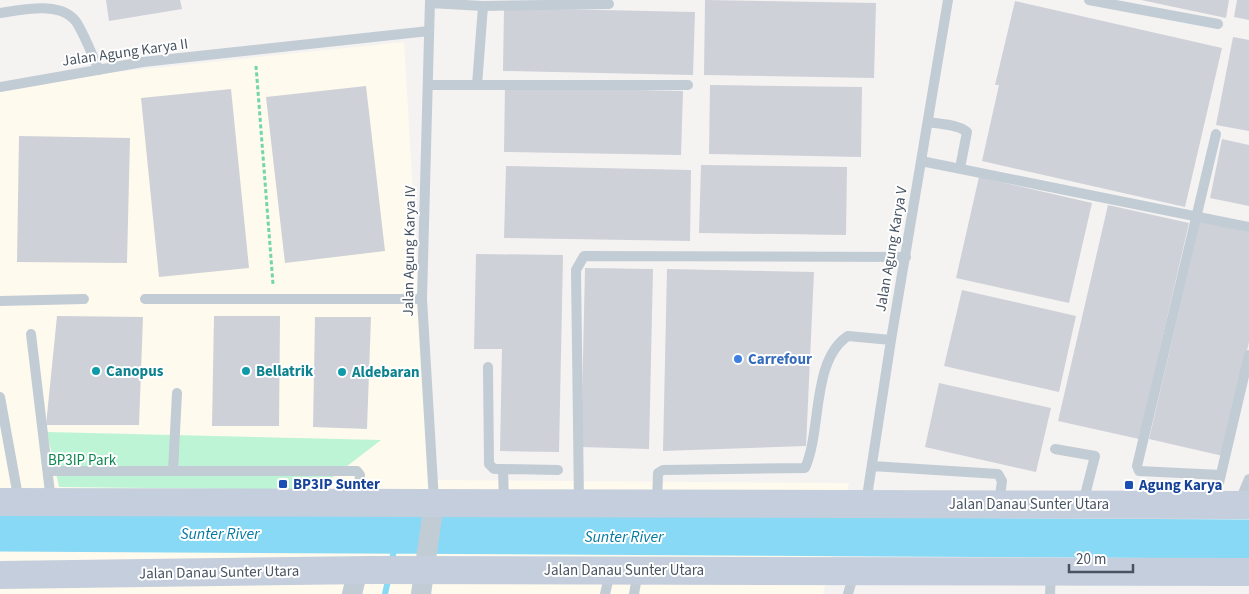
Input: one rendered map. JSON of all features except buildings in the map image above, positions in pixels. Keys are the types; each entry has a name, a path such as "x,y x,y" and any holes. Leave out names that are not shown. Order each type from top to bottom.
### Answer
{"main road":[{"name":"Jalan Danau Sunter Utara","path":"9,502 358,503 434,509 504,503 1234,505"},
{"name":"Jalan Danau Sunter Utara","path":"0,575 359,578 419,573 608,582 1050,583 1249,572"}],"street":[{"path":"419,573 434,509"}],"lane":[{"name":"Jalan Agung Karya V","path":"866,504 891,340 948,0"},
{"path":"1089,0 1218,24"},
{"path":"430,2 483,6 609,4"},
{"name":"Jalan Agung Karya IV","path":"430,2 422,299 434,509"},
{"path":"477,85 483,6"},
{"path":"0,13 47,7 61,10 77,22 99,70"},
{"name":"Jalan Agung Karya II","path":"0,87 142,62 429,31"},
{"path":"428,85 688,85"},
{"path":"928,122 964,129 966,132 960,168"},
{"path":"1216,134 1137,470 1221,475"},
{"path":"921,161 1249,228"},
{"path":"579,503 576,270 584,256 906,256"},
{"path":"0,301 84,299"},
{"path":"145,299 422,299"},
{"path":"31,334 51,502"},
{"path":"657,503 658,473 663,470 805,468 823,380 837,344 848,336 891,340"},
{"path":"1234,505 1221,475 1249,355"},
{"path":"488,367 489,464 494,469 558,470"},
{"path":"173,471 177,394"},
{"path":"0,397 9,502"},
{"path":"1055,449 1095,456 1083,504"},
{"path":"872,466 998,474 1002,481 999,504"},
{"path":"503,469 504,503"},
{"path":"48,471 357,471 360,475 358,503"},
{"path":"1234,505 1249,479"}],"path":[{"path":"254,50 274,299"}],"shaded area":[{"path":"404,42 430,480 849,483 823,594 0,594 0,84"}],"green space":[{"name":"BP3IP Park","path":"47,432 381,440 316,490 59,487"},
{"path":"400,505 400,531 4,528 3,508"}],"waterway":[{"path":"0,520 2,532"},
{"name":"Sunter River","path":"0,532 1249,539"},
{"path":"391,563 398,534"},
{"path":"385,594 389,576"}],"place":[{"name":"Carrefour","path":"738,359"},
{"name":"Canopus","path":"96,371"},
{"name":"Bellatrik","path":"246,371"},
{"name":"Aldebaran","path":"342,372"},
{"name":"BP3IP Sunter","path":"283,484"},
{"name":"Agung Karya","path":"1129,485"}]}
